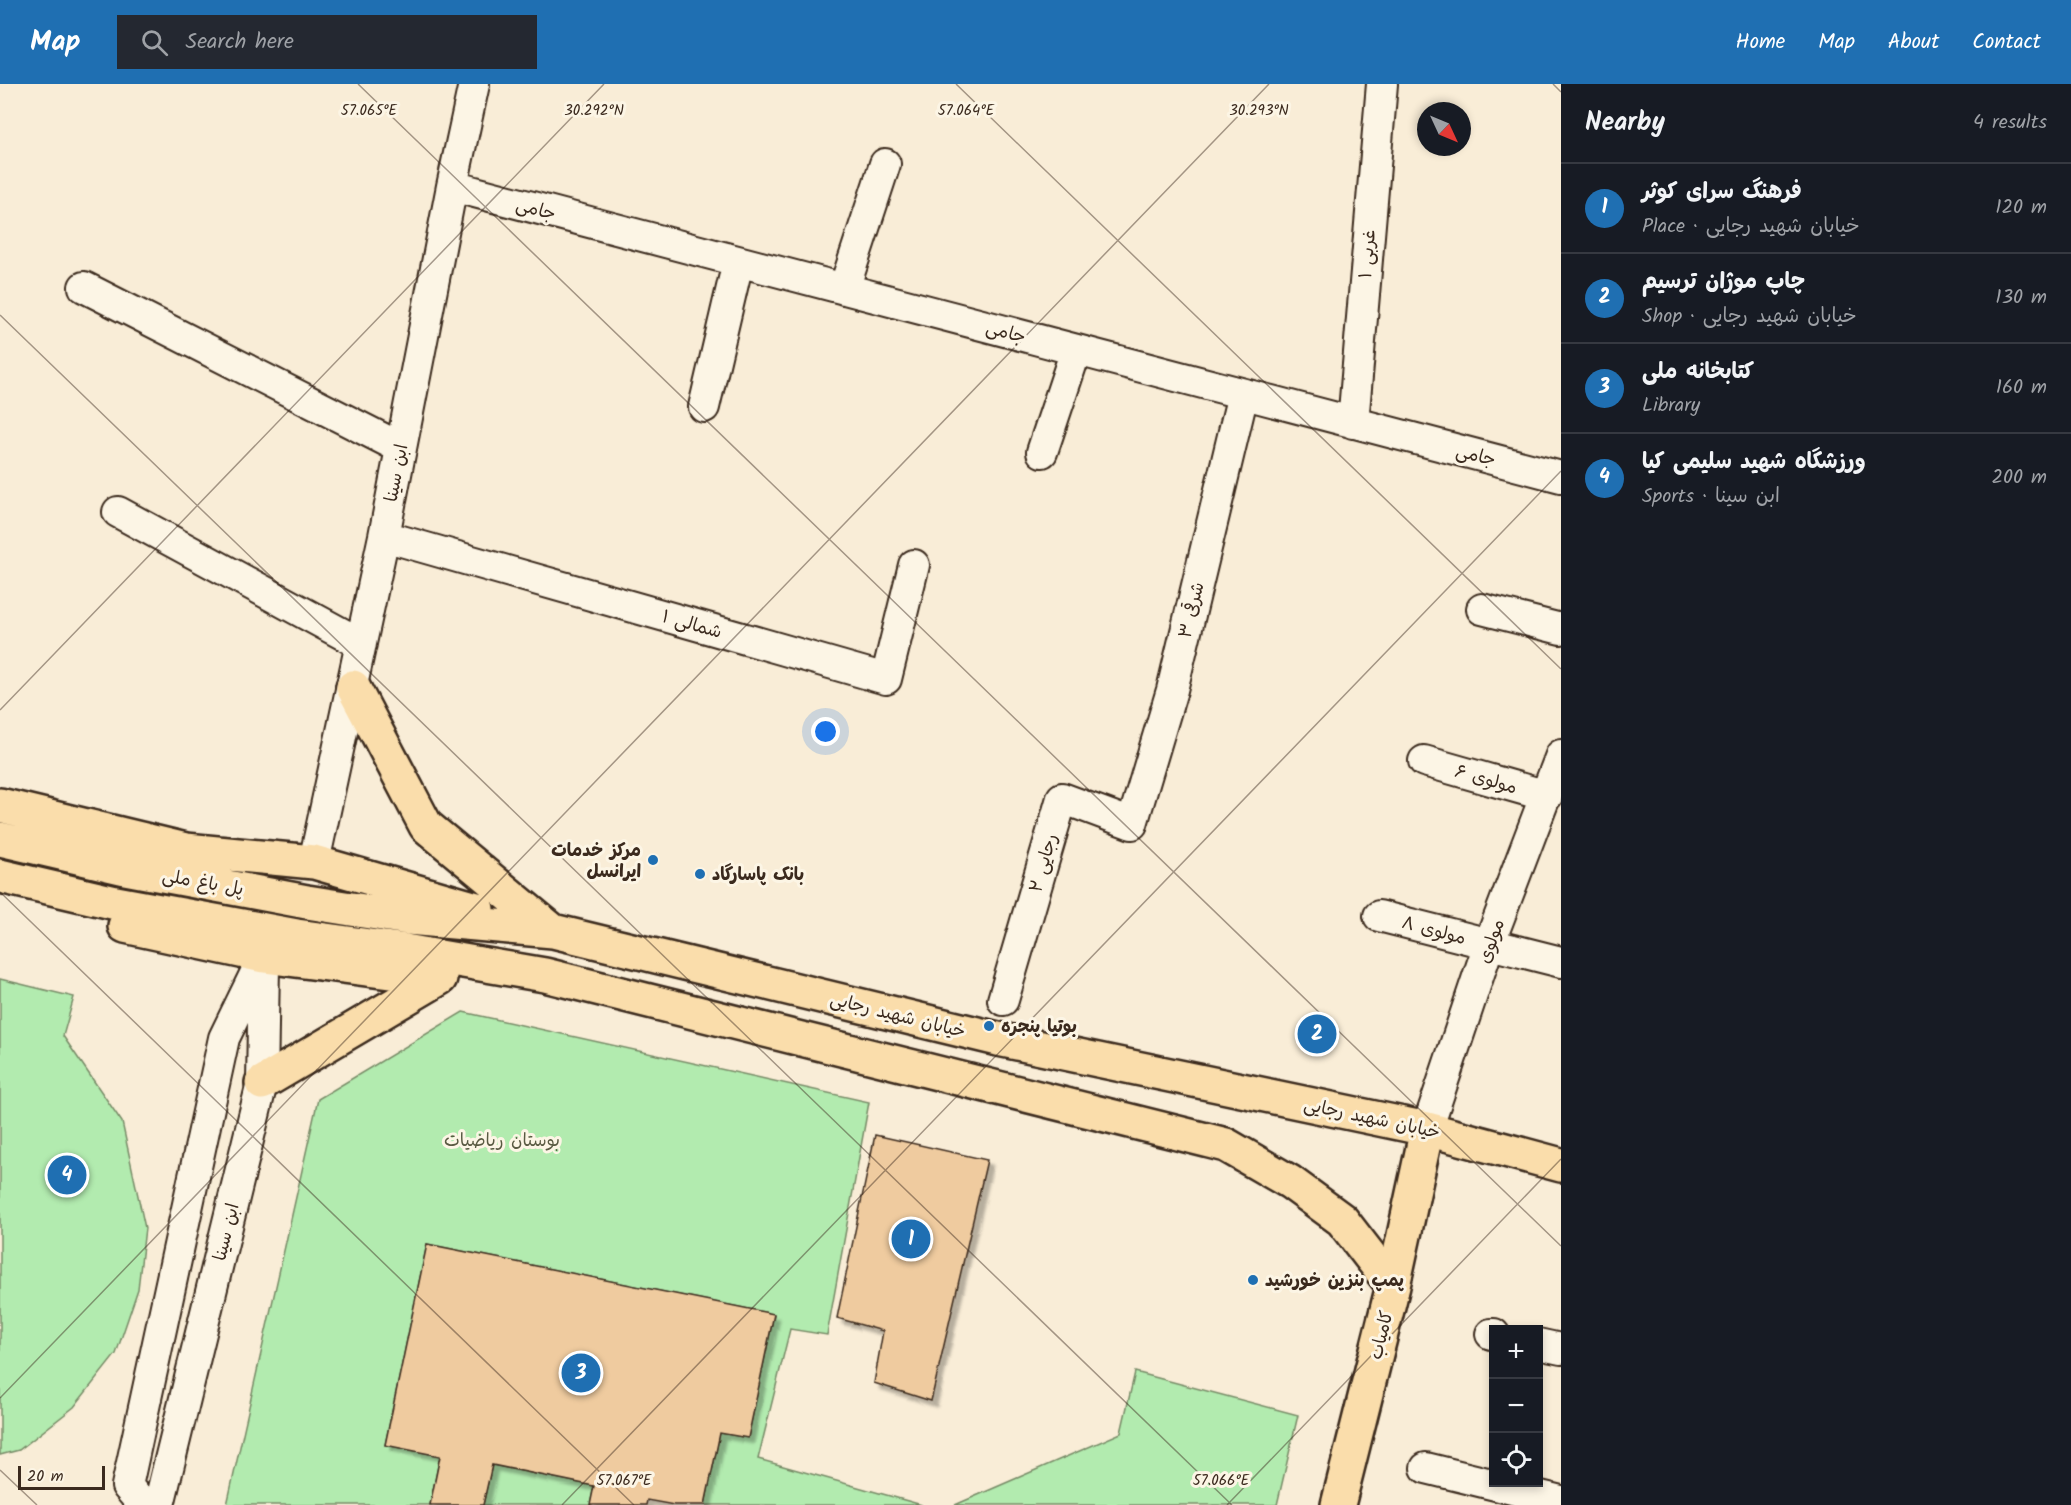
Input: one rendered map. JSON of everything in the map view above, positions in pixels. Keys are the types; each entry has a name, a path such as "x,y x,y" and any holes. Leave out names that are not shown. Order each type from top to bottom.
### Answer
{"main road":[{"path":"352,687 426,826 553,931"},
{"path":"0,805 186,850 314,862 553,931"},
{"name":"پل باغ ملی","path":"0,839 125,868 307,902 408,918"},
{"name":"پل باغ ملی","path":"0,876 116,903 297,936 399,950 572,981"},
{"path":"0,898 264,956 440,978 572,981 1226,1144 1290,1182 1342,1220 1393,1286"},
{"name":"خیابان شهید رجایی","path":"408,918 553,931 998,1039 1427,1129 1561,1165"},
{"path":"262,1083 440,978"},
{"name":"کامیاب","path":"1338,1505 1393,1286 1427,1129"}],"street":[{"name":"ابن سینا","path":"314,862 384,536 474,84"},
{"name":"غربی ۱","path":"1353,423 1382,84"},
{"path":"844,289 885,164"},
{"name":"جامی","path":"452,186 1561,477"},
{"path":"704,407 738,262"},
{"path":"84,287 401,447"},
{"path":"1042,452 1076,350"},
{"name":"شرقی ۳","path":"1132,824 1172,690 1243,394"},
{"path":"118,512 361,644"},
{"name":"شمالی ۱","path":"384,536 886,679 914,565"},
{"path":"1482,609 1561,629"},
{"name":"مولوی","path":"1427,1129 1489,944 1561,755"},
{"name":"مولوی ۶","path":"1425,761 1547,796"},
{"name":"رجایی ۲","path":"1004,1000 1062,798 1132,824"},
{"name":"مولوی ۸","path":"1379,916 1561,962"},
{"name":"ابن سینا","path":"159,1505 262,1083 264,956"},
{"path":"143,1505 127,1486 224,1038 264,956"},
{"path":"1543,1345 1561,1349"},
{"path":"1426,1467 1561,1502"}],"green space":[{"path":"0,979 74,997 63,1036 122,1122 145,1228 138,1289 116,1354 74,1407 19,1450 0,1455"},
{"name":"بوستان ریاضیات","path":"463,1012 869,1102 827,1335 790,1329 758,1459 922,1505 705,1505 720,1433 748,1438 774,1314 427,1244 385,1445 440,1456 430,1504 432,1505 227,1505 318,1099"},
{"path":"1135,1372 1298,1415 1277,1505 955,1505 1121,1433"},
{"path":"492,1465 594,1486 590,1505 483,1505"}],"building":[{"path":"875,1135 987,1160 931,1401 874,1383 883,1331 837,1318"},
{"path":"427,1244 774,1314 748,1438 720,1433 705,1505 674,1505 647,1500 646,1505 590,1505 594,1486 492,1465 483,1505 430,1505 440,1456 385,1445"}],"place":[{"name":"مرکز خدمات ایرانسل","path":"653,860"},
{"name":"بانک پاسارگاد","path":"700,874"},
{"name":"بوتیا پنجره","path":"989,1026"},
{"name":"چاپ موژان ترسیم","path":"1317,1034"},
{"name":"ورزشگاه شهید سلیمی کیا","path":"67,1175"},
{"name":"فرهنگ سرای کوثر","path":"911,1239"},
{"name":"پمپ بنزین خورشید","path":"1253,1280"},
{"name":"کتابخانه ملی","path":"581,1373"}]}
